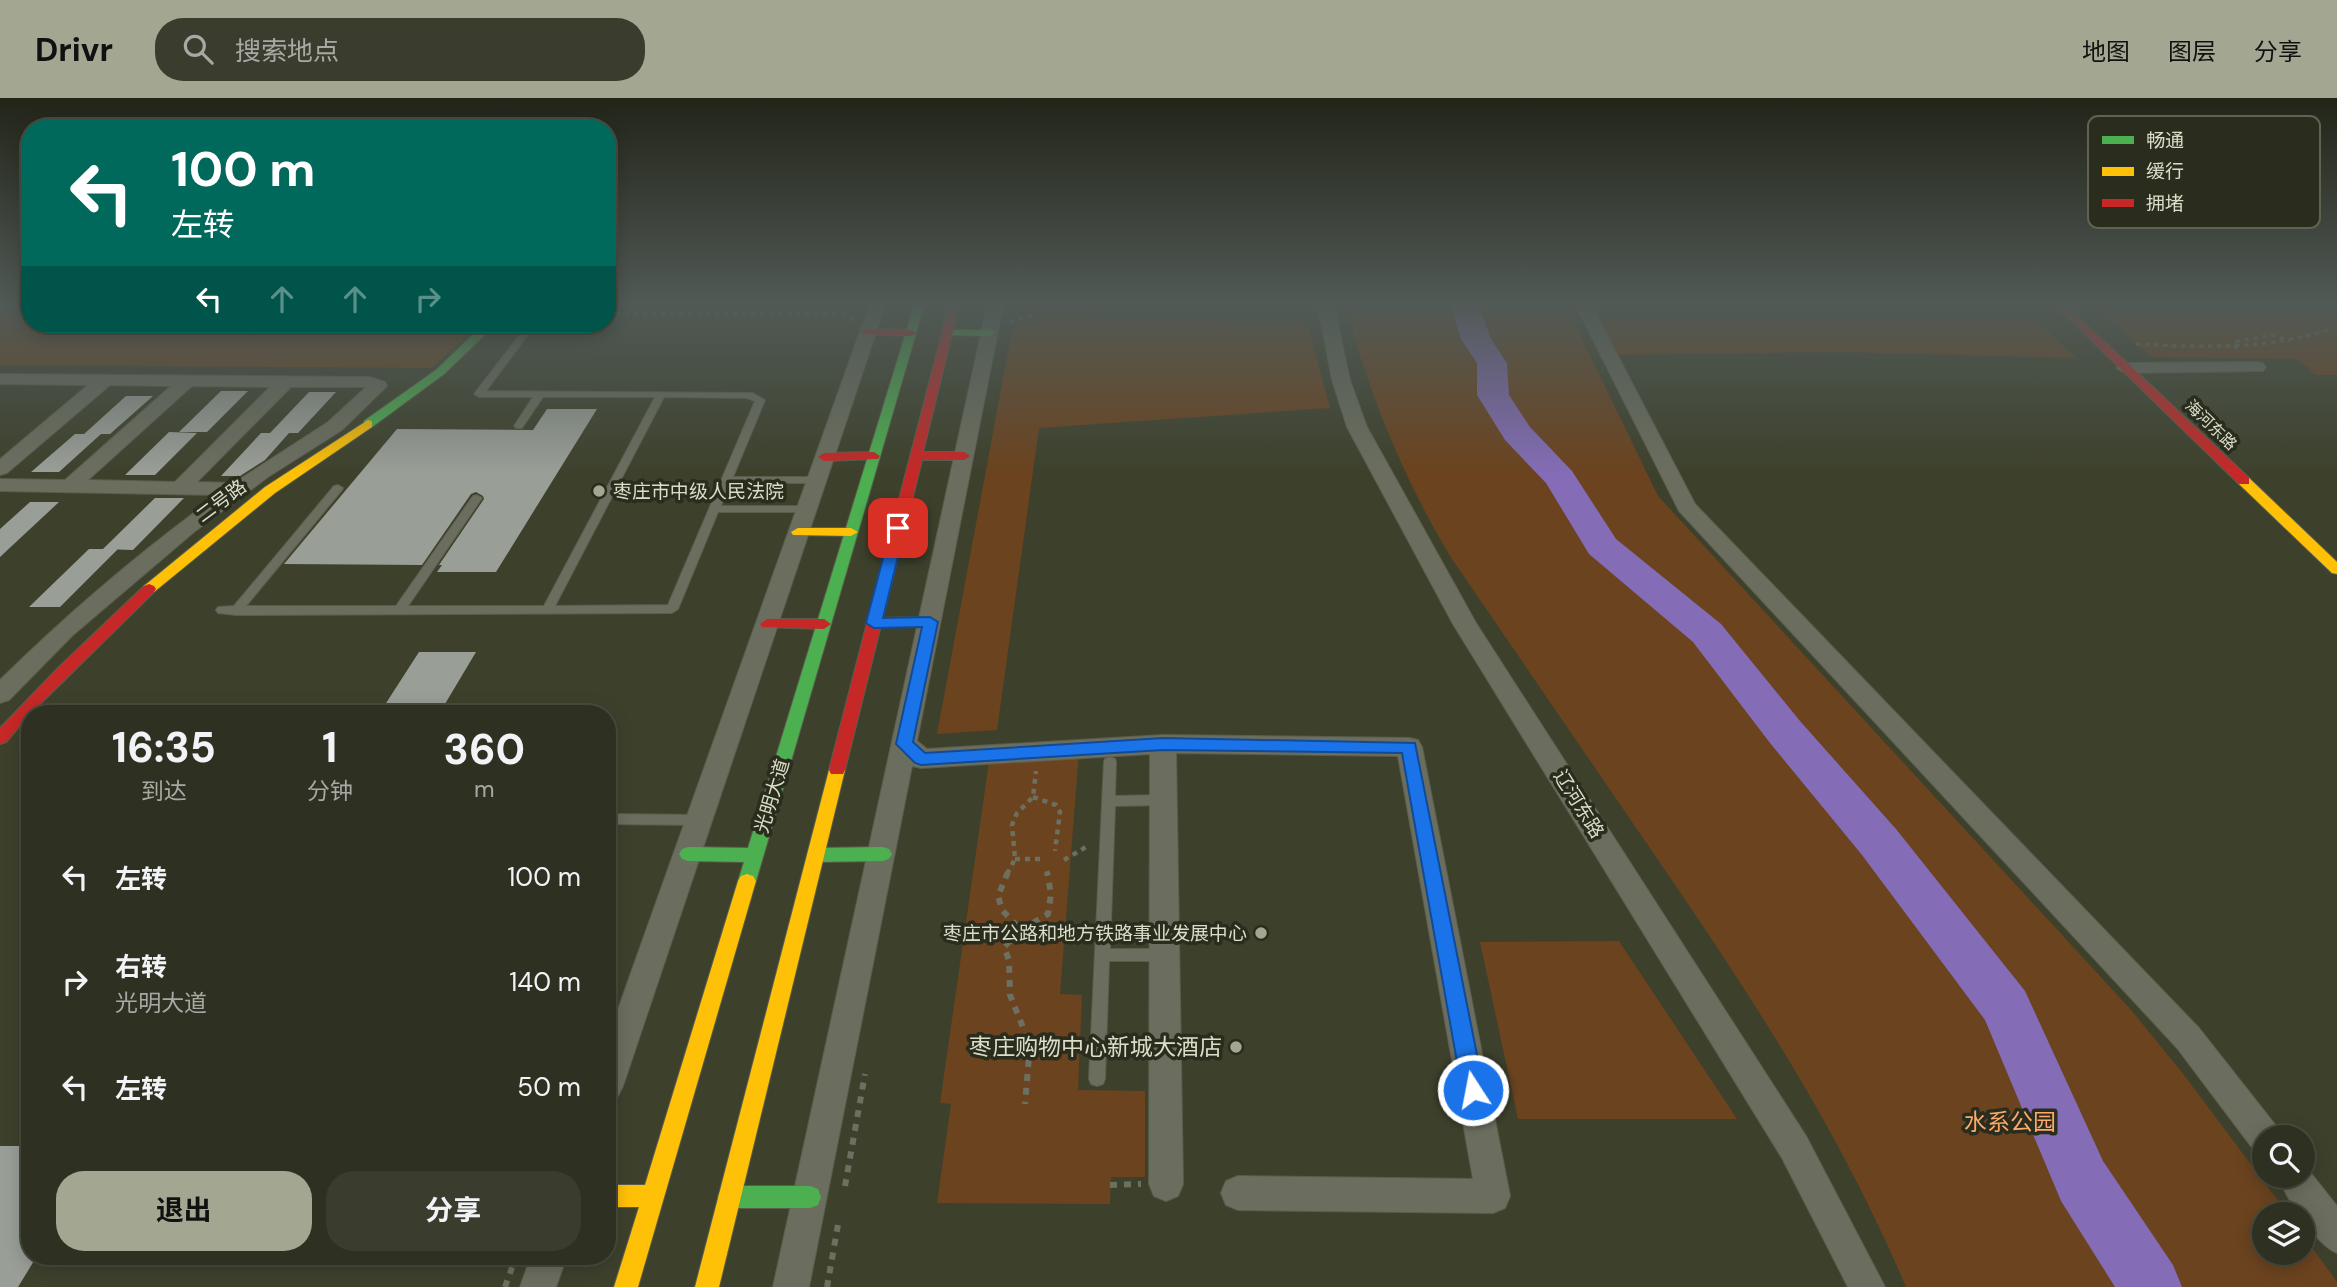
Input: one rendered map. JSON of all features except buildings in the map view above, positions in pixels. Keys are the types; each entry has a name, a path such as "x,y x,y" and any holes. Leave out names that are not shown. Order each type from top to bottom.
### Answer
{"main road":[{"name":"二号路","path":"30,705 82,649 141,593 203,541 270,490 435,378 452,361"},
{"name":"光明大道","path":"626,1287 902,361"},
{"path":"707,1287 940,361"},
{"name":"海河东路","path":"2118,361 2337,570"},
{"path":"820,468 874,456"},
{"path":"916,456 964,456"},
{"path":"798,532 851,532"},
{"path":"874,623 930,622"},
{"path":"766,624 824,624"},
{"name":"二号路","path":"0,738 21,715"},
{"path":"688,854 755,855"},
{"path":"816,855 883,854"},
{"path":"616,1196 653,1196"},
{"path":"729,1197 810,1197"}],"street":[{"path":"616,1060 807,509 851,361"},
{"path":"791,1287 964,456 986,361"},
{"name":"辽河东路","path":"1337,361 1357,427 1465,624 1794,1147 1867,1287"},
{"path":"1612,361 1686,507 2188,1038 2255,1125"},
{"path":"2125,368 2257,367"},
{"path":"0,469 106,379"},
{"path":"70,486 188,380"},
{"path":"0,694 65,630 187,527 335,426 378,386 370,382 287,380 2,381"},
{"path":"180,488 287,380"},
{"path":"0,485 239,489"},
{"path":"905,744 921,759 1163,744 1409,747 1493,1196 1238,1193"},
{"path":"1163,744 1166,1184"},
{"path":"2303,1188 2337,1234"},
{"path":"538,1287 546,1265"}],"lane":[{"path":"222,610 672,610 760,400 749,395 479,394 504,361"},
{"path":"519,426 540,394"},
{"path":"547,610 661,395"},
{"path":"727,480 820,468"},
{"path":"236,611 338,488"},
{"path":"400,610 477,498"},
{"path":"715,509 807,509"},
{"path":"1097,1079 1110,762"},
{"path":"1108,801 1163,800"},
{"path":"616,819 699,820"},
{"path":"1102,955 1164,955"}],"path":[{"path":"1021,930 1004,915 996,902 998,889 1014,859 1010,839 1012,822 1033,797 1037,780 1036,766"},
{"path":"1033,797 1056,805 1060,811 1055,851"},
{"path":"1064,860 1086,847"},
{"path":"1014,859 1042,859"},
{"path":"1025,1104 1030,1045 1010,995 1009,960 1004,947 1021,930 1048,915 1051,894 1047,871"},
{"path":"505,1287 513,1265"}],"green space":[{"path":"0,361 439,361 432,368 0,365"},
{"path":"1006,361 1318,361 1330,408 1039,428 997,730 937,734"},
{"name":"水系公园","path":"1363,361 1593,361 1658,496 2132,1011 2252,1166 2252,1188 2269,1188 2279,1202 2252,1202 2252,1265 2315,1265 2315,1252 2337,1282 2337,1287 1906,1287 1849,1167 1785,1054 1715,944 1452,559 1420,503 1393,444"},
{"path":"2299,361 2337,361 2337,375 2316,375"},
{"path":"991,748 1079,752 1060,994 1082,995 1078,1090 1145,1091 1145,1177 1111,1177 1110,1204 937,1203 951,1104 940,1103"},
{"path":"1619,941 1737,1119 1518,1119 1480,942"}],"waterway":[{"path":"1491,361 1493,395 1517,433 1560,478 1602,546 1707,633 1785,732 1879,842 2006,1007 2082,1181 2151,1287"}],"traffic: fast":[{"path":"368,424 451,361"},
{"path":"747,881 902,361"},
{"path":"874,623 930,622"},
{"path":"688,854 755,855"},
{"path":"816,855 883,854"},
{"path":"729,1197 810,1197"}],"traffic: slow":[{"path":"149,589 270,490 368,424"},
{"path":"2244,481 2337,570"},
{"path":"798,532 851,532"},
{"path":"707,1287 837,770"},
{"path":"626,1287 747,881"},
{"path":"616,1196 653,1196"}],"traffic: jam":[{"path":"837,770 940,361"},
{"path":"2119,361 2244,481"},
{"path":"824,457 874,456"},
{"path":"916,456 964,456"},
{"path":"32,705 149,589"},
{"path":"767,624 824,624"},
{"path":"0,738 21,716"}],"place":[{"name":"枣庄市中级人民法院","path":"599,491"},
{"name":"枣庄市公路和地方铁路事业发展中心","path":"1261,933"},
{"name":"枣庄购物中心新城大酒店","path":"1236,1047"}],"route":[{"path":"898,528 874,623 930,622 905,744 921,759 1163,744 1409,747 1473,1090"}]}
